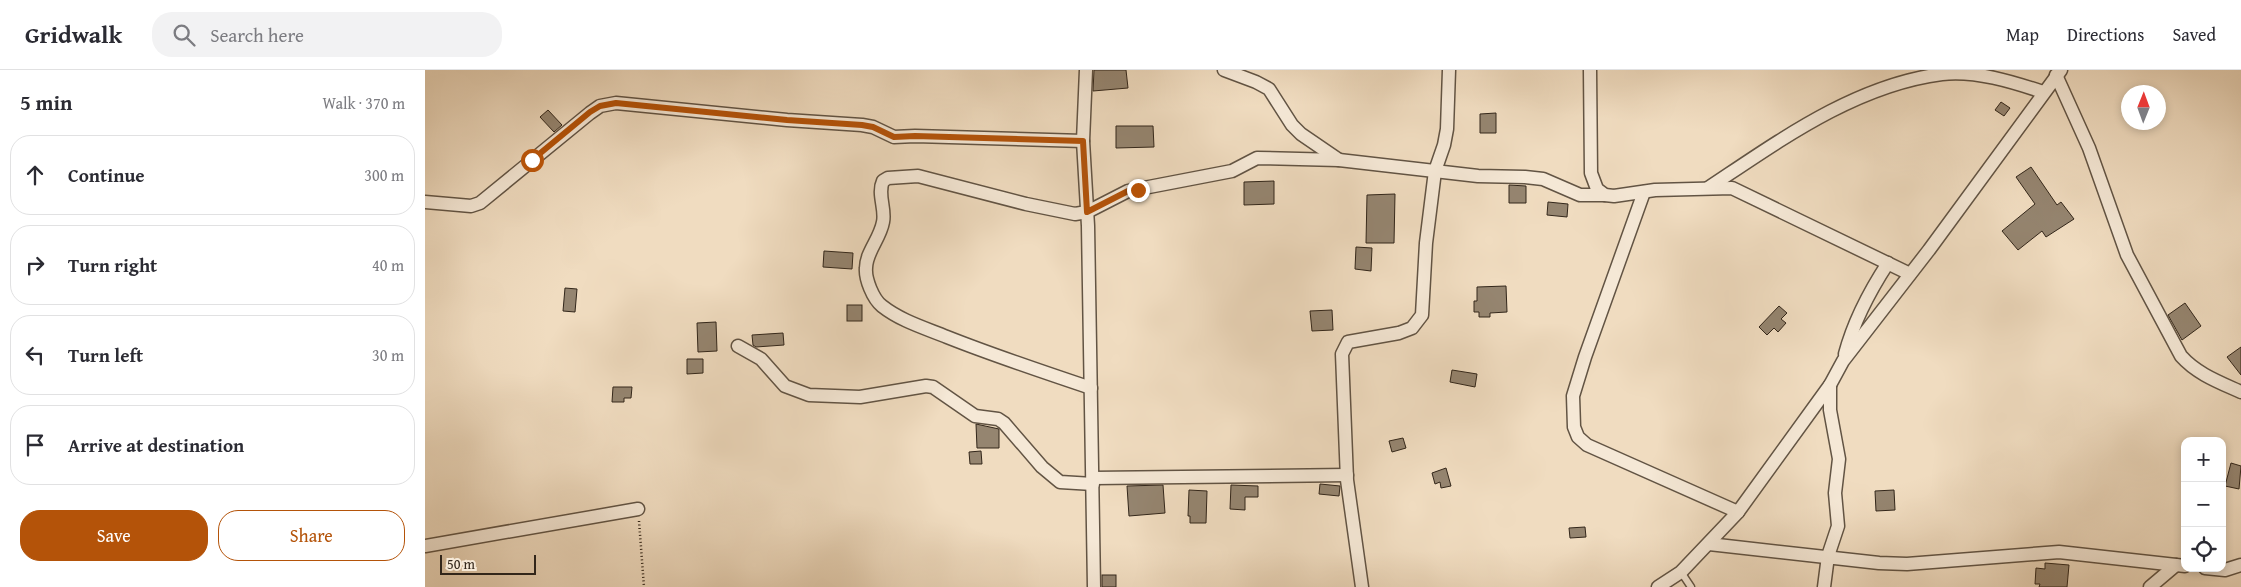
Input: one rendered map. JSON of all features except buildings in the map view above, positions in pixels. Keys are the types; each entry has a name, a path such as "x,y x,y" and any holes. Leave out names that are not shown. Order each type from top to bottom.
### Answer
{"street":[{"path":"1087,70 1083,141 1087,212 1094,587"},
{"path":"1224,70 1269,89 1291,124 1301,134 1339,160"},
{"path":"1362,587 1347,475 1342,354 1348,342 1399,333 1412,328 1421,314 1425,244 1435,171 1445,145 1447,129 1449,70"},
{"path":"1590,70 1591,173 1597,189 1605,195"},
{"path":"1658,587 1681,572 1738,512 1830,384 1843,361 2031,113 2043,92 2059,72 2089,148 2127,255 2181,356 2201,374 2241,392"},
{"path":"1708,188 1806,124 1849,103 1894,86 1943,74 2009,75 2043,92"},
{"path":"425,202 471,206 480,203 590,112 600,106 616,103 787,120 862,125 899,138 915,136 1083,141"},
{"path":"1091,388 990,354 907,321 880,305 868,283 865,269 868,256 881,232 884,220 881,185 883,181 888,178 917,176 1060,212 1075,214 1087,212 1128,191 1232,171 1257,158 1339,160 1478,176 1525,176 1543,179 1580,195 1614,196 1644,192 1733,188 1910,274"},
{"path":"1644,192 1573,396 1573,426 1578,437 1587,445 1738,512"},
{"path":"1843,361 1852,326 1873,285 1888,263"},
{"path":"739,346 761,359 785,386 809,395 860,398 933,387 975,416 998,420 1004,423 1042,467 1059,482 1347,475"},
{"path":"1824,587 1828,556 1838,526 1835,484 1839,459 1833,428 1830,384"},
{"path":"425,546 638,509"},
{"path":"1709,544 1879,563 1907,564 2059,552 2180,565"},
{"path":"2150,587 2180,565"},
{"path":"2226,570 2241,565"}],"lane":[{"path":"1681,572 1691,587"}],"path":[{"path":"638,509 644,587"}],"route":[{"path":"532,160 590,112 600,106 616,103 787,120 862,125 873,127 899,138 915,136 960,139 1083,141 1087,212 1128,191 1138,190"}]}
